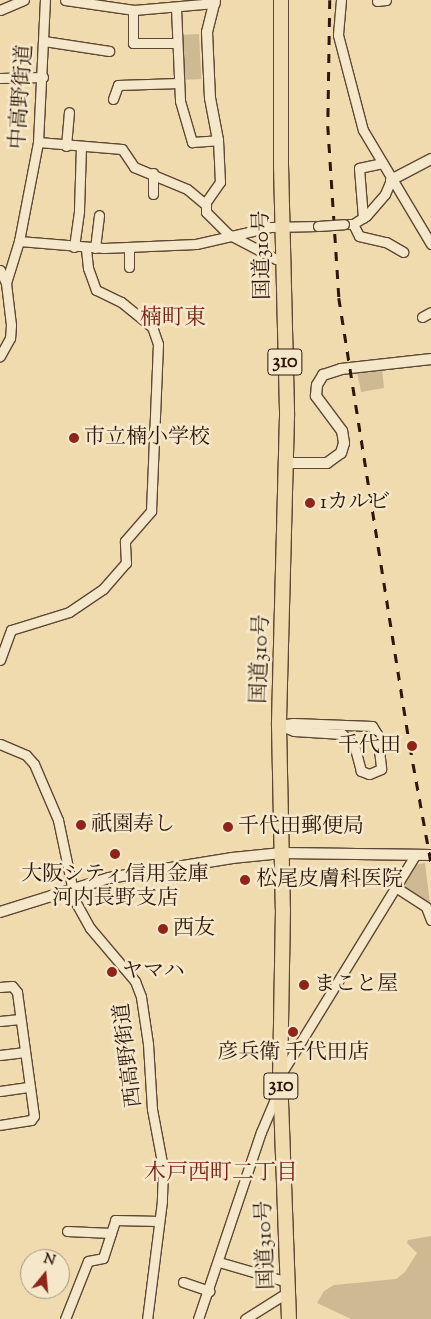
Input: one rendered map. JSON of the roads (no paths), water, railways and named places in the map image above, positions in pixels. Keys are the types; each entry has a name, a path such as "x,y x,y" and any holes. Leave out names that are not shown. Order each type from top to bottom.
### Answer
{"highway":[{"name":"国道310号","path":"281,0 287,463 279,725 282,853 280,1074 289,1319"}],"street":[{"path":"0,10 24,0"},
{"name":"中高野街道","path":"2,278 19,241 38,142 43,77 45,0"},
{"path":"66,0 133,10 176,8 215,1 207,32 210,98 218,140 220,182 206,205 206,212 232,234 276,259 283,258"},
{"path":"341,0 338,35 356,109 367,138 431,244"},
{"path":"176,8 180,101 192,142 218,140"},
{"path":"133,10 133,43 178,43"},
{"path":"44,41 109,51"},
{"path":"0,78 43,77"},
{"path":"113,99 118,85 179,83"},
{"path":"66,146 69,112"},
{"path":"38,142 81,148 122,149 134,168 153,173 187,189 206,205"},
{"path":"74,247 80,210 81,148"},
{"path":"19,241 91,248 196,244 232,234 283,227 349,224 363,218 386,194 391,180 431,160"},
{"path":"363,218 359,168 382,163"},
{"path":"153,173 153,194"},
{"path":"0,660 11,630 69,612 103,589 126,563 124,541 150,511 158,344 152,327 121,302 96,290 90,275 91,248 99,215"},
{"path":"349,224 359,236 386,242 403,252"},
{"path":"129,247 129,268"},
{"path":"0,356 10,338 6,294 2,278"},
{"path":"0,301 6,294"},
{"path":"287,463 327,463 341,453 344,443 342,431 316,396 317,385 322,375 341,369 431,359"},
{"path":"279,725 372,726 377,734 381,769 369,774 361,771 354,745 342,734 294,731 279,725"},
{"name":"西高野街道","path":"0,744 26,755 34,764 58,820 71,889 81,914 135,981 141,997 148,1044 152,1109 163,1168 159,1221 146,1319"},
{"path":"0,912 109,878 181,865 282,853 431,856"},
{"path":"198,1319 261,1132 274,1106 280,1074 397,888 414,857"},
{"path":"397,888 426,906 431,920"},
{"path":"0,987 16,988 30,1087 31,1120 0,1125"},
{"path":"0,1021 20,1019"},
{"path":"0,1055 25,1052"},
{"path":"0,1091 30,1087"},
{"path":"65,1319 88,1261 103,1258 116,1220 159,1221"},
{"path":"67,1230 111,1233"},
{"path":"218,1262 288,1287"},
{"path":"183,1282 209,1291"},
{"path":"245,1319 288,1287"}],"railway":[{"path":"330,0 328,126 339,298 410,746 431,862"}],"place":[{"name":"市立楠小学校","path":"74,438"},
{"name":"1カルビ","path":"310,503"},
{"name":"千代田","path":"412,746"},
{"name":"祇園寿し","path":"81,825"},
{"name":"千代田郵便局","path":"228,827"},
{"name":"大阪シティ信用金庫 河内長野支店","path":"115,854"},
{"name":"松尾皮膚科医院","path":"245,880"},
{"name":"西友","path":"163,929"},
{"name":"ヤマハ","path":"112,972"},
{"name":"まこと屋","path":"304,985"},
{"name":"彦兵衛 千代田店","path":"293,1032"}],"district":[{"name":"楠町東","path":"173,320"},
{"name":"木戸西町二丁目","path":"221,1175"}]}
